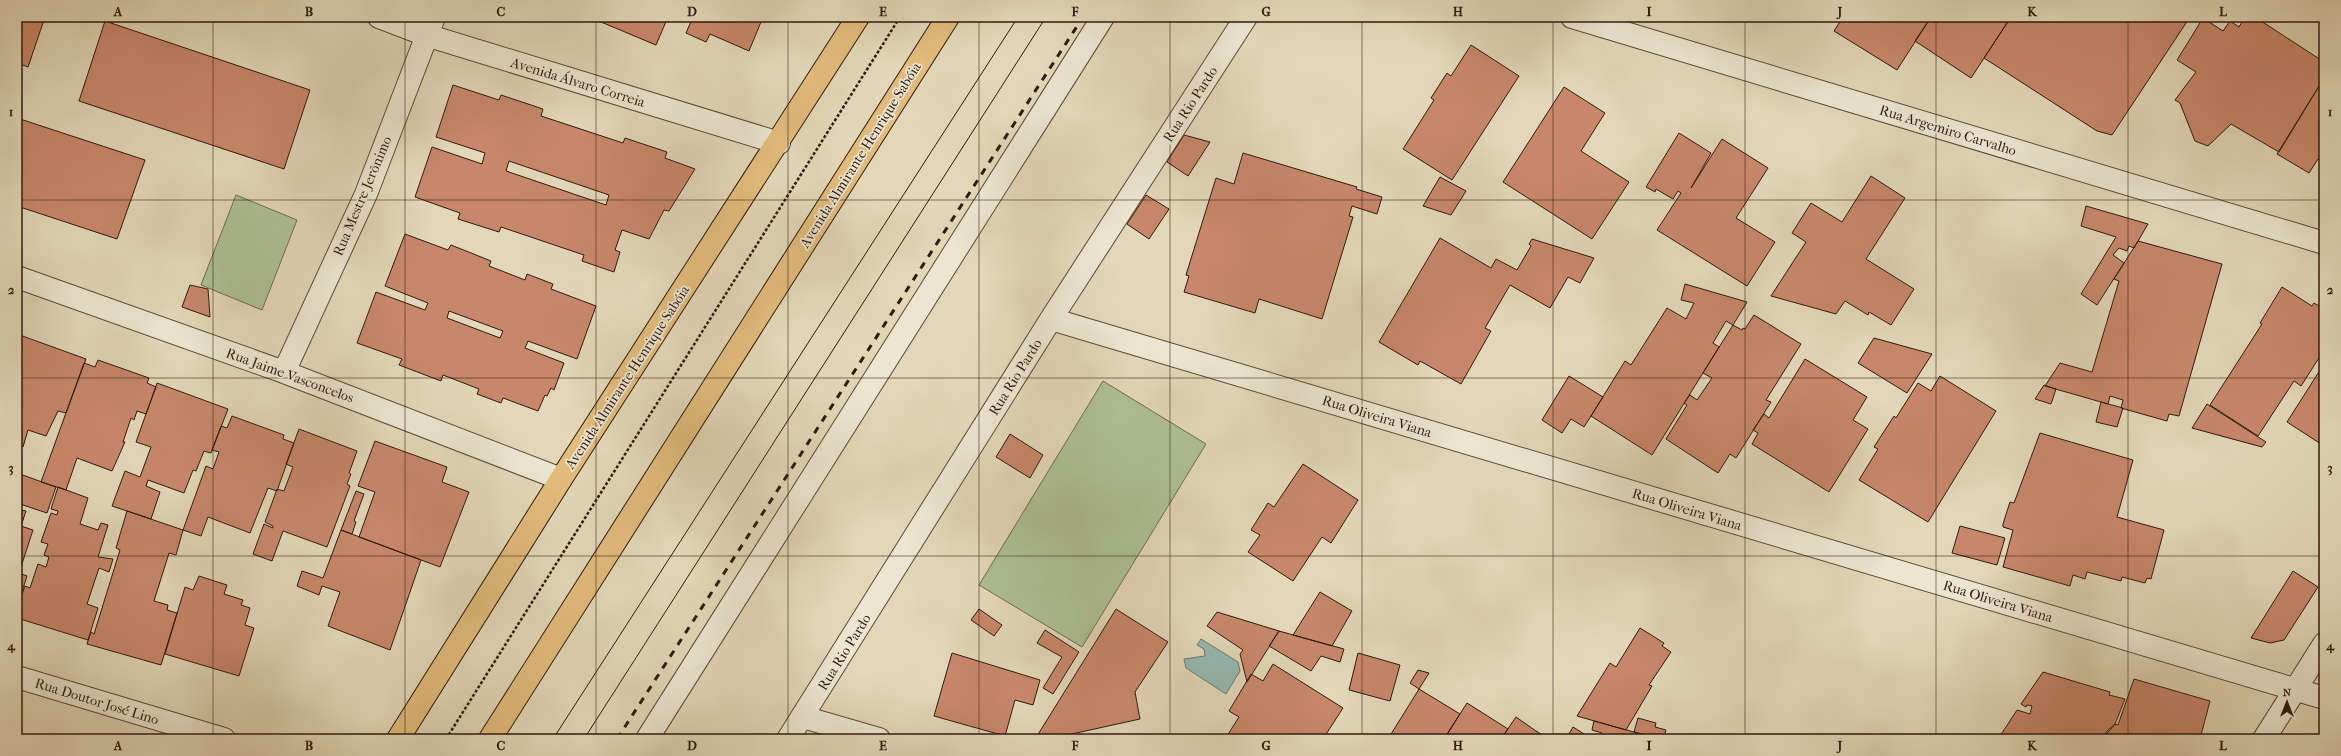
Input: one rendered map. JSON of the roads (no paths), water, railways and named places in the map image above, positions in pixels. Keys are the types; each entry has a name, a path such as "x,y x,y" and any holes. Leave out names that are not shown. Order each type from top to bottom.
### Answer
{"highway":[{"name":"Avenida Almirante Henrique Sabóia","path":"398,739 561,479 858,17"},
{"name":"Avenida Almirante Henrique Sabóia","path":"490,739 948,17"}],"street":[{"name":"Avenida Álvaro Correia","path":"379,17 430,26 778,143"},
{"path":"647,739 1103,17"},
{"name":"Rua Rio Pardo","path":"788,739 1051,319 1246,17"},
{"name":"Rua Argemiro Carvalho","path":"1572,17 2324,243"},
{"name":"Rua Mestre Jerônimo","path":"284,372 366,194 430,26"},
{"name":"Rua Jaime Vasconcelos","path":"17,277 284,372 561,479"},
{"name":"Rua Oliveira Viana","path":"1051,319 2324,698"},
{"path":"2264,739 2324,644"},
{"name":"Rua Doutor José Lino","path":"17,677 224,739"},
{"path":"803,717 879,739"}],"water":[{"path":"1201,639 1238,662 1240,671 1226,694 1186,668 1184,659 1205,656 1204,649 1197,645"}],"tram line":[{"path":"553,739 1018,17"},
{"path":"584,739 1046,17"}],"railway":[{"path":"617,739 1083,17"}]}
